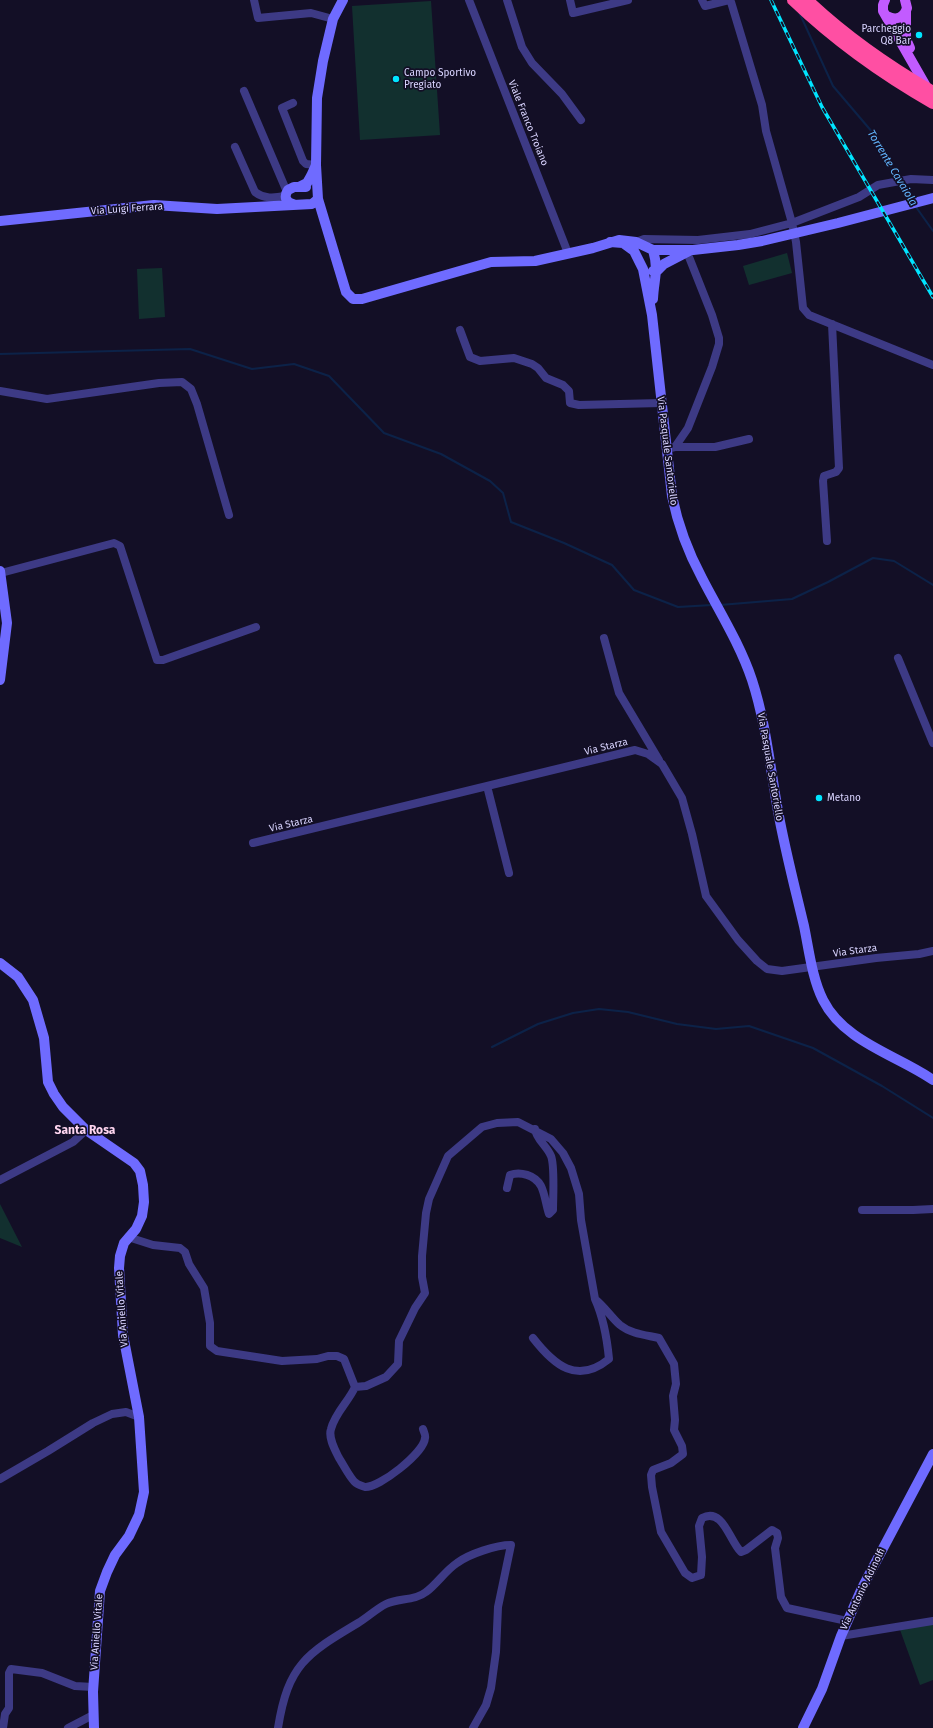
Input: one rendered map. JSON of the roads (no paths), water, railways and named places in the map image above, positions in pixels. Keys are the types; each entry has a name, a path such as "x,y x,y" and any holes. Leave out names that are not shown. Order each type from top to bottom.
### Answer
{"highway":[{"path":"793,0 810,7 898,71 933,92"},
{"path":"810,7 851,50 907,88 933,103"}],"main road":[{"path":"875,0 898,19 908,5"},
{"path":"908,5 906,39 933,88"},
{"path":"885,8 916,72 933,98"}],"street":[{"path":"254,0 258,18 311,13 333,19"},
{"path":"344,0 333,19 323,61 317,98 316,165 317,195 323,222 346,292 353,300 362,299 491,262 535,261 610,242 623,243 653,250 690,251 762,241 933,198"},
{"name":"Viale Franco Troiano","path":"469,0 568,253"},
{"path":"507,0 522,47 532,63 562,94 581,120"},
{"path":"570,0 573,13 628,0"},
{"path":"702,0 705,6 729,0 731,2 762,105 766,130 792,223 799,261 803,308 809,315 933,365"},
{"path":"244,91 288,194 305,205 323,222"},
{"path":"293,103 282,108 303,161 306,164 316,165"},
{"path":"235,147 255,192 260,196 267,198 311,188 317,195"},
{"path":"288,194 307,183 312,176 316,165"},
{"path":"635,246 644,239 657,238 698,240 750,234 792,223 848,201 878,185 903,180 933,180"},
{"name":"Via Luigi Ferrara","path":"0,221 154,205 217,209 288,194"},
{"path":"305,205 312,204 317,195"},
{"path":"643,269 653,250 657,238"},
{"path":"635,246 643,269 652,314"},
{"path":"652,314 653,286 657,271 653,250"},
{"path":"657,271 664,264 690,251"},
{"path":"671,448 688,428 712,367 719,344 719,338 712,315 690,251"},
{"path":"643,269 657,271"},
{"name":"Via Pasquale Santoriello","path":"652,314 662,403 671,448 672,496 677,518 695,564 740,648 752,679 766,733 778,812 813,967 824,1000 833,1014 846,1028 859,1038 933,1080"},
{"path":"827,540 823,481 824,476 836,472 839,468 832,324"},
{"path":"460,330 470,357 480,361 514,358 532,364 538,368 546,378 563,385 569,391 570,404 662,403"},
{"path":"0,391 47,400 159,383 182,382 191,389 197,404 229,515"},
{"path":"671,448 715,447 749,439"},
{"path":"0,680 6,612 1,572 114,543 120,546 157,660 163,660 256,627"},
{"path":"604,638 619,693 662,764"},
{"path":"898,658 933,743"},
{"name":"Via Starza","path":"253,843 635,750 648,754 662,764 682,798 706,896 738,940 757,961 767,969 782,971 933,951"},
{"path":"487,786 510,873"},
{"name":"Via Aniello Vitale","path":"0,963 18,977 33,1000 44,1038 48,1082 63,1107 86,1130 134,1163 140,1171 144,1202 142,1216 136,1229 128,1237 120,1256 119,1268 123,1335 139,1417 144,1480 143,1504 129,1536 115,1555 100,1591 93,1687 94,1728"},
{"path":"356,1386 366,1386 386,1377 398,1364 399,1341 415,1308 425,1293 422,1277 422,1256 426,1213 429,1199 448,1156 482,1128 497,1123 518,1122 535,1129 551,1139 563,1153 571,1168 579,1194 581,1220 595,1300 602,1315 607,1336 609,1359 601,1365 581,1371 571,1371 544,1353 533,1338"},
{"path":"507,1188 510,1176 517,1172 529,1175 540,1185 549,1214 554,1210 552,1159 548,1148 536,1134 535,1129"},
{"path":"0,1180 76,1140 86,1130"},
{"path":"862,1210 933,1209"},
{"path":"128,1237 153,1245 180,1248 185,1252 189,1264 204,1288 210,1322 210,1346 216,1351 282,1361 337,1356 344,1359 356,1386"},
{"path":"595,1300 603,1305 620,1325 636,1333 659,1338 674,1364 676,1384 673,1396 675,1420 674,1430 682,1446 683,1454 671,1463 653,1470 651,1475 662,1532 685,1573 692,1578 701,1575 702,1557 699,1526 702,1518 708,1514 716,1516 724,1524 736,1547 741,1552 746,1550 772,1530 776,1533 778,1538 774,1548 781,1597 787,1608 847,1622"},
{"path":"356,1386 351,1396 334,1420 330,1431 331,1440 355,1483 365,1487 374,1485 398,1469 413,1457 422,1446 425,1438 423,1429"},
{"path":"0,1479 93,1423 112,1414 126,1412 139,1417"},
{"name":"Via Antonio Adinolfi","path":"802,1728 822,1689 841,1636 862,1588 933,1454"},
{"path":"278,1728 284,1697 291,1679 297,1668 319,1647 360,1622 387,1603 425,1594 457,1562 496,1547 511,1545 498,1607 496,1652 491,1688 486,1705 473,1728"},
{"path":"841,1636 933,1620"},
{"path":"3,1728 5,1714 9,1708 9,1673 11,1669 52,1676 75,1686 93,1687"},
{"path":"68,1728 93,1715"}],"waterway":[{"name":"Torrente Cavaiola","path":"799,12 833,86 873,133 898,180"},
{"name":"Torrente Cavaiola","path":"900,184 911,200"},
{"name":"Torrente Cavaiola","path":"916,207 933,231"},
{"path":"0,354 190,349 252,369 294,364 329,376 384,433 441,454 490,481 503,493 511,522 564,543 612,565 634,590 678,607 712,605"},
{"path":"720,605 792,599 873,558 894,561 933,585"},
{"path":"492,1047 538,1024 573,1013 599,1009 628,1012 677,1024 716,1029 749,1026 813,1048 882,1086 933,1118"}],"railway":[{"path":"771,0 822,107 933,297"}],"place":[{"name":"Parcheggio Q8 Bar","path":"919,35"},
{"name":"Campo Sportivo Pregiato","path":"396,79"},
{"name":"Metano","path":"819,798"}],"district":[{"name":"Santa Rosa","path":"85,1131"}]}
